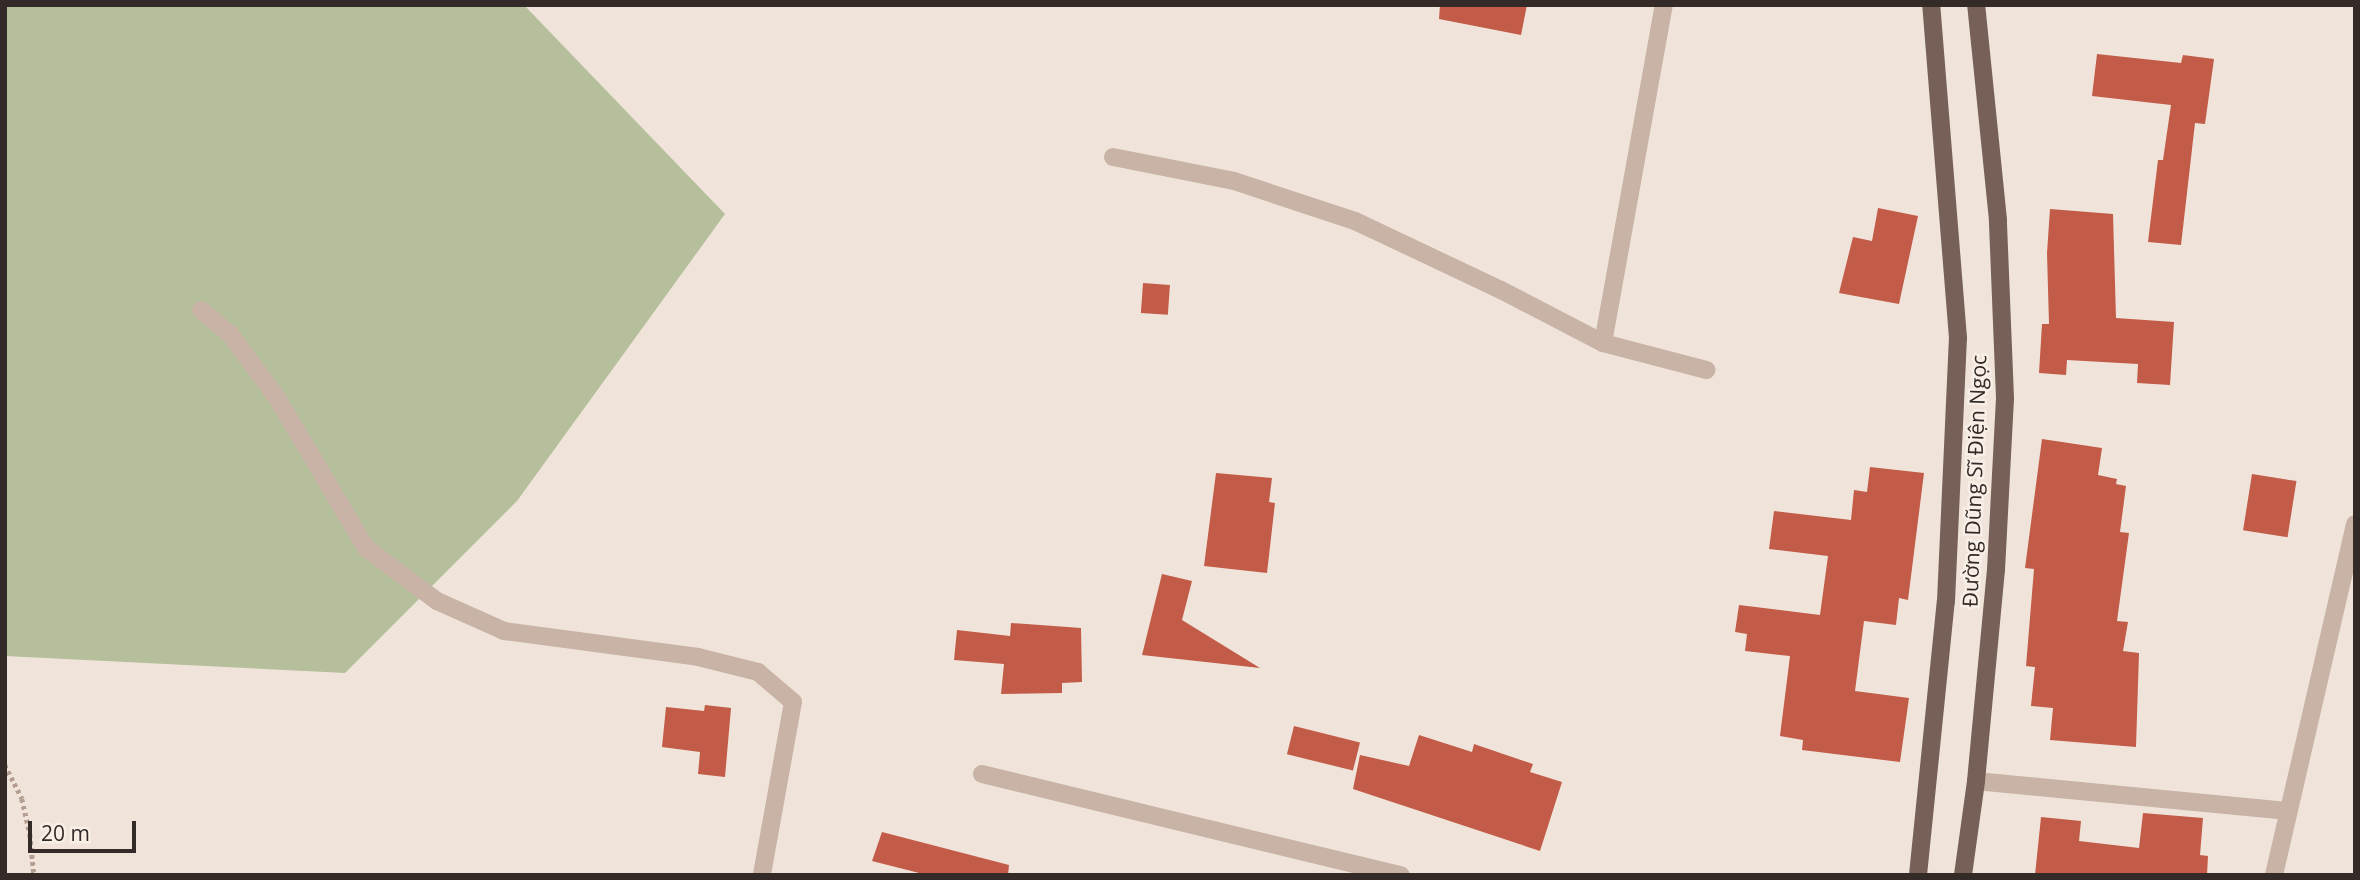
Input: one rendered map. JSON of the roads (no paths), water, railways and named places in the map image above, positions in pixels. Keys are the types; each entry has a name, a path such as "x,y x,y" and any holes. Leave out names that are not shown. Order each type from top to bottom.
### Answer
{"main road":[{"name":"Đường Dũng Sĩ Điện Ngọc","path":"1917,875 1946,601 1958,338 1931,5"},
{"name":"Đường Dũng Sĩ Điện Ngọc","path":"1963,875 1976,781 1996,570 2004,398 1998,220 1976,5"}],"street":[{"path":"1603,343 1664,5"},
{"path":"1113,157 1234,181 1356,221 1501,290 1603,343 1707,370"},
{"path":"201,310 230,334 277,398 366,548 437,601 504,631 698,657 758,672 793,702 762,875"},
{"path":"2274,875 2355,524"},
{"path":"982,774 1401,875"},
{"path":"1976,781 2289,811"}]}
